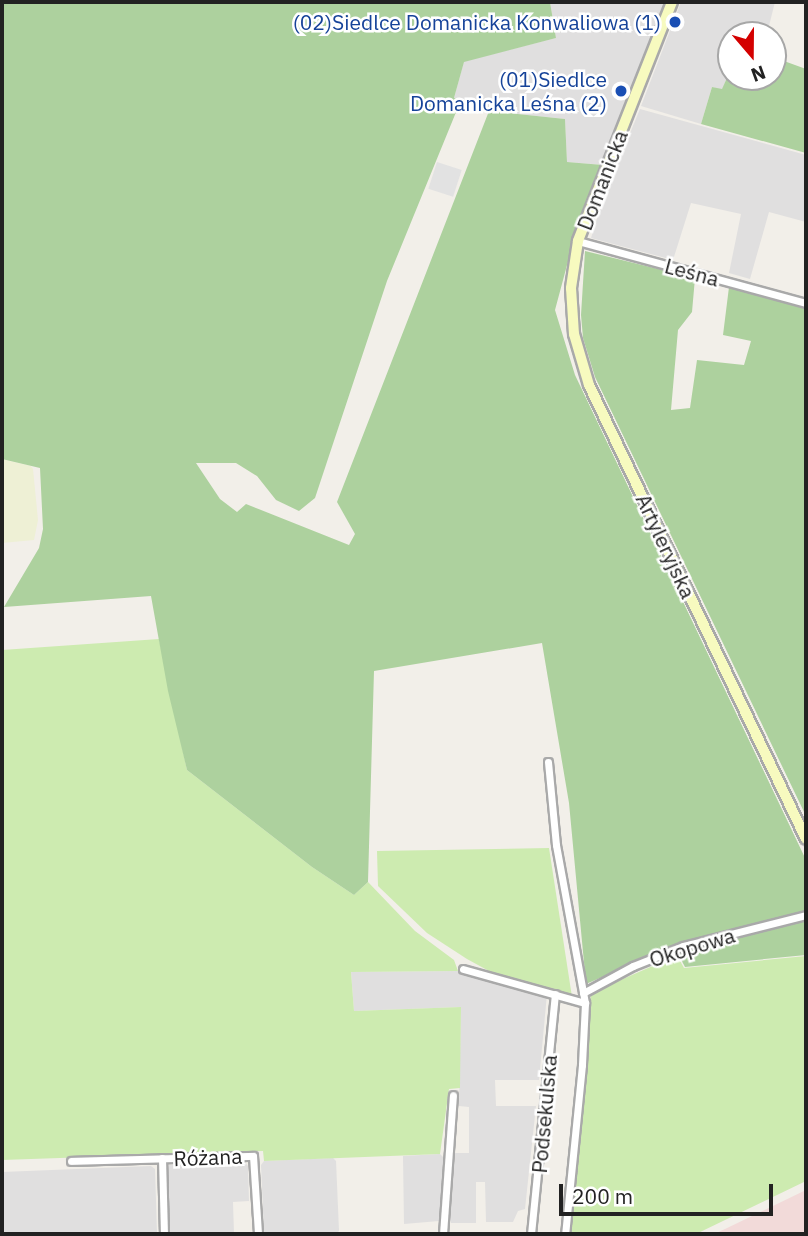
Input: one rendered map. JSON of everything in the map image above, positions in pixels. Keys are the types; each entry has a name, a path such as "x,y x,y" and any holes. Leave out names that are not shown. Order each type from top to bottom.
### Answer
{"street":[{"name":"Domanicka","path":"578,241 672,2"},
{"name":"Leśna","path":"578,241 806,303"},
{"name":"Artyleryjska","path":"578,241 571,288 571,310 574,334 586,377 806,839"},
{"path":"548,762 556,845 584,1003 582,1065 565,1234"},
{"name":"Okopowa","path":"583,993 633,966 683,946 806,915"},
{"path":"463,969 584,1003"},
{"name":"Podsekulska","path":"531,1234 555,994"},
{"path":"443,1234 453,1096"},
{"name":"Różana","path":"71,1161 253,1156 258,1234"},
{"name":"Różana","path":"162,1158 164,1234"}],"shaded area":[{"path":"550,2 666,2 603,165 567,162 565,119 489,111 454,98 464,61 556,38"},
{"path":"681,2 775,2 770,21 717,21 717,88 712,87 701,124 641,106"},
{"path":"640,109 806,155 806,222 769,212 750,279 729,273 741,214 691,203 673,260 591,238 604,196 608,195 606,191"},
{"path":"437,162 462,170 453,197 428,189"},
{"path":"458,971 495,983 522,986 547,994 539,1080 495,1080 496,1106 536,1106 525,1209 518,1211 513,1222 486,1222 485,1182 476,1182 476,1223 451,1223 450,1220 455,1153 469,1153 469,1107 459,1106 461,1007 354,1011 351,972"},
{"path":"440,1154 444,1158 439,1221 404,1224 403,1156"},
{"path":"333,1158 336,1161 339,1231 336,1234 264,1234 261,1165 264,1161"},
{"path":"245,1162 248,1166 249,1201 233,1202 234,1234 168,1234 166,1169 169,1165"},
{"path":"151,1166 155,1169 157,1234 2,1234 2,1172"},
{"path":"806,1190 806,1234 714,1234 725,1229"}],"green space":[{"path":"2,2 550,2 556,38 464,62 454,98 461,100 387,281 315,498 299,511 276,500 257,476 236,463 196,463 220,499 237,512 246,504 349,545 355,534 337,502 489,111 565,119 567,162 603,165 574,239 555,310 575,375 806,860 806,955 685,967 674,946 586,984 569,803 542,643 374,671 368,882 354,895 312,867 187,770 168,691 151,596 4,607 39,548 43,529 40,468 2,459"},
{"path":"787,62 806,69 806,153 701,124 712,87 717,88 717,91 787,91"},
{"path":"585,251 695,278 692,312 678,330 671,410 690,408 697,360 744,365 751,341 723,335 729,287 806,309 806,816 595,377 583,338 581,315"},
{"path":"2,459 31,466 33,469 38,520 34,540 2,543"},
{"path":"159,639 187,770 312,867 354,895 368,882 415,931 454,960 458,971 351,972 354,1011 461,1007 460,1088 449,1089 440,1154 264,1161 263,1151 2,1160 2,650"},
{"path":"549,848 572,997 489,971 467,959 427,933 378,886 377,851"},
{"path":"806,956 806,1181 696,1234 570,1234 591,993 664,961 679,959 684,968"}],"place":[{"name":"(02)Siedlce Domanicka Konwaliowa (1)","path":"675,22"},
{"name":"(01)Siedlce Domanicka Leśna (2)","path":"621,91"}]}
